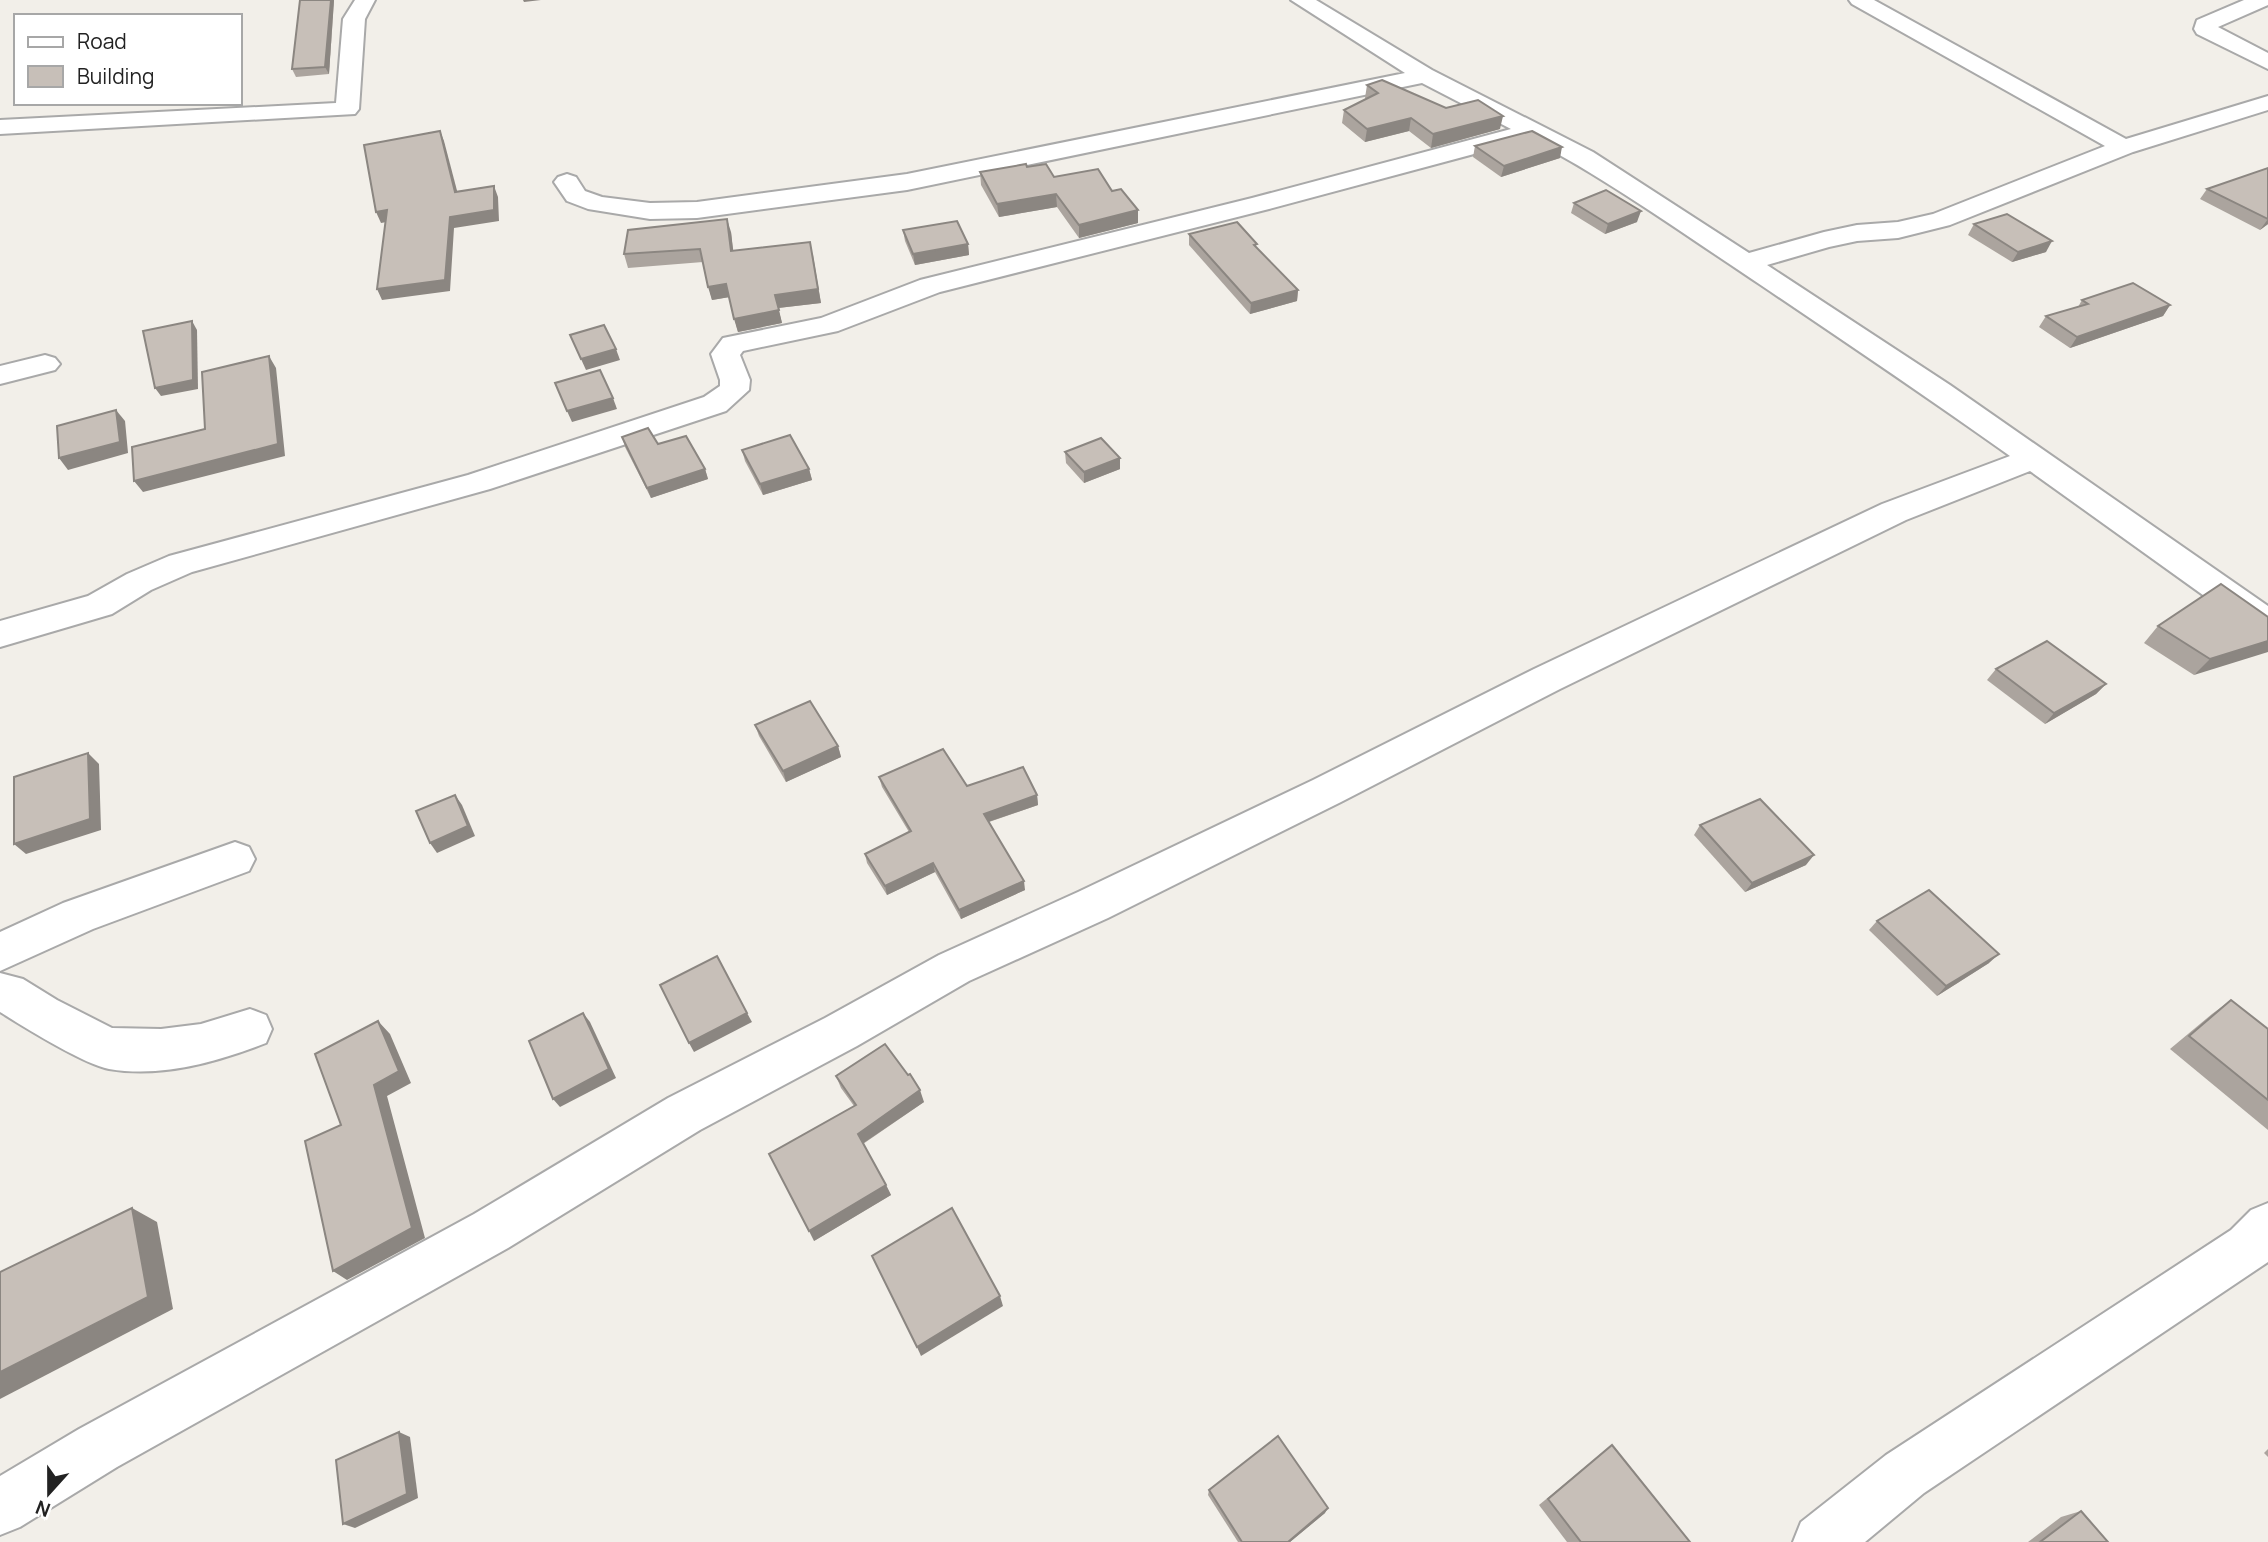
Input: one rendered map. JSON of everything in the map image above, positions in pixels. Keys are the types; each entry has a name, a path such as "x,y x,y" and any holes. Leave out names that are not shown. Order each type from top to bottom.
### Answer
{"street":[{"path":"0,127 348,120 355,19 365,0"},
{"path":"1301,0 1424,75 1535,130 1607,172 1940,391 2268,625"},
{"path":"1859,0 2124,147"},
{"path":"2261,0 2205,25 2205,29 2268,62"},
{"path":"567,182 576,196 597,204 650,211 723,206 907,182 1424,75"},
{"path":"1745,263 1824,240 1857,233 1898,230 1941,220 2124,147 2268,103"},
{"path":"0,634 100,605 139,582 181,564 479,482 715,404 734,390 735,380 725,354 733,344 828,325 930,286 1260,204 1535,130"},
{"path":"0,375 45,364"},
{"path":"0,1507 98,1447 491,1231 684,1114 954,968 1327,791 1546,679 1894,512 2034,458"},
{"path":"0,952 78,916 235,859"},
{"path":"0,992 8,993 41,1014 108,1048 161,1050 201,1044 250,1029"},
{"path":"1821,1542 1905,1474 2248,1247 2268,1227"}],"building":[{"path":"300,0 331,0 325,67 292,69"},
{"path":"1382,80 1446,108 1478,100 1503,116 1433,134 1411,118 1367,129 1344,110 1378,93 1367,85"},
{"path":"440,131 455,192 494,186 494,210 450,217 445,280 377,289 387,210 376,212 364,145"},
{"path":"1532,131 1562,147 1504,166 1475,146"},
{"path":"1026,164 1027,167 1046,164 1054,177 1098,169 1112,191 1121,189 1138,210 1079,225 1056,194 997,204 980,172"},
{"path":"2268,168 2268,219 2207,189"},
{"path":"1606,190 1641,211 1608,224 1574,203"},
{"path":"2007,214 2052,241 2018,252 1974,224"},
{"path":"727,219 731,251 810,242 818,289 775,295 779,310 734,319 726,284 708,287 700,249 624,254 628,230"},
{"path":"957,221 968,244 913,254 903,230"},
{"path":"1237,222 1257,244 1254,245 1298,290 1251,303 1189,234"},
{"path":"2133,283 2170,305 2077,337 2046,316 2088,304 2082,300"},
{"path":"192,321 193,380 155,388 143,331"},
{"path":"604,325 616,349 581,359 570,335"},
{"path":"269,356 278,444 134,481 132,447 205,429 202,372"},
{"path":"600,370 613,398 567,411 555,383"},
{"path":"116,410 120,442 59,458 57,426"},
{"path":"648,428 658,444 686,436 705,469 647,488 622,437"},
{"path":"790,435 809,469 760,484 742,450"},
{"path":"1101,438 1120,458 1084,472 1065,452"},
{"path":"2221,584 2268,617 2268,641 2210,659 2158,626"},
{"path":"2047,641 2106,684 2054,713 1996,669"},
{"path":"810,701 838,746 783,771 755,725"},
{"path":"943,749 967,786 1023,767 1037,795 984,814 1024,881 959,910 933,863 885,886 865,854 911,831 879,777"},
{"path":"88,753 90,819 14,844 14,777"},
{"path":"455,795 468,826 430,843 416,811"},
{"path":"1760,799 1814,855 1752,883 1700,825"},
{"path":"1929,890 1999,954 1946,986 1877,921"},
{"path":"717,956 747,1013 689,1043 660,985"},
{"path":"2231,1000 2268,1029 2268,1100 2189,1036"},
{"path":"583,1013 609,1069 553,1099 529,1041"},
{"path":"378,1021 399,1071 374,1085 412,1228 333,1271 305,1141 341,1125 315,1054"},
{"path":"885,1044 920,1090 858,1134 886,1185 809,1231 769,1154 856,1105 836,1076"},
{"path":"132,1208 148,1297 0,1372 0,1272"},
{"path":"952,1208 1000,1296 917,1347 872,1256"},
{"path":"399,1432 407,1494 343,1524 336,1460"},
{"path":"1278,1436 1328,1508 1288,1542 1242,1542 1209,1490"},
{"path":"1612,1445 1690,1542 1581,1542 1548,1499"},
{"path":"2081,1511 2108,1542 2040,1542"}]}
